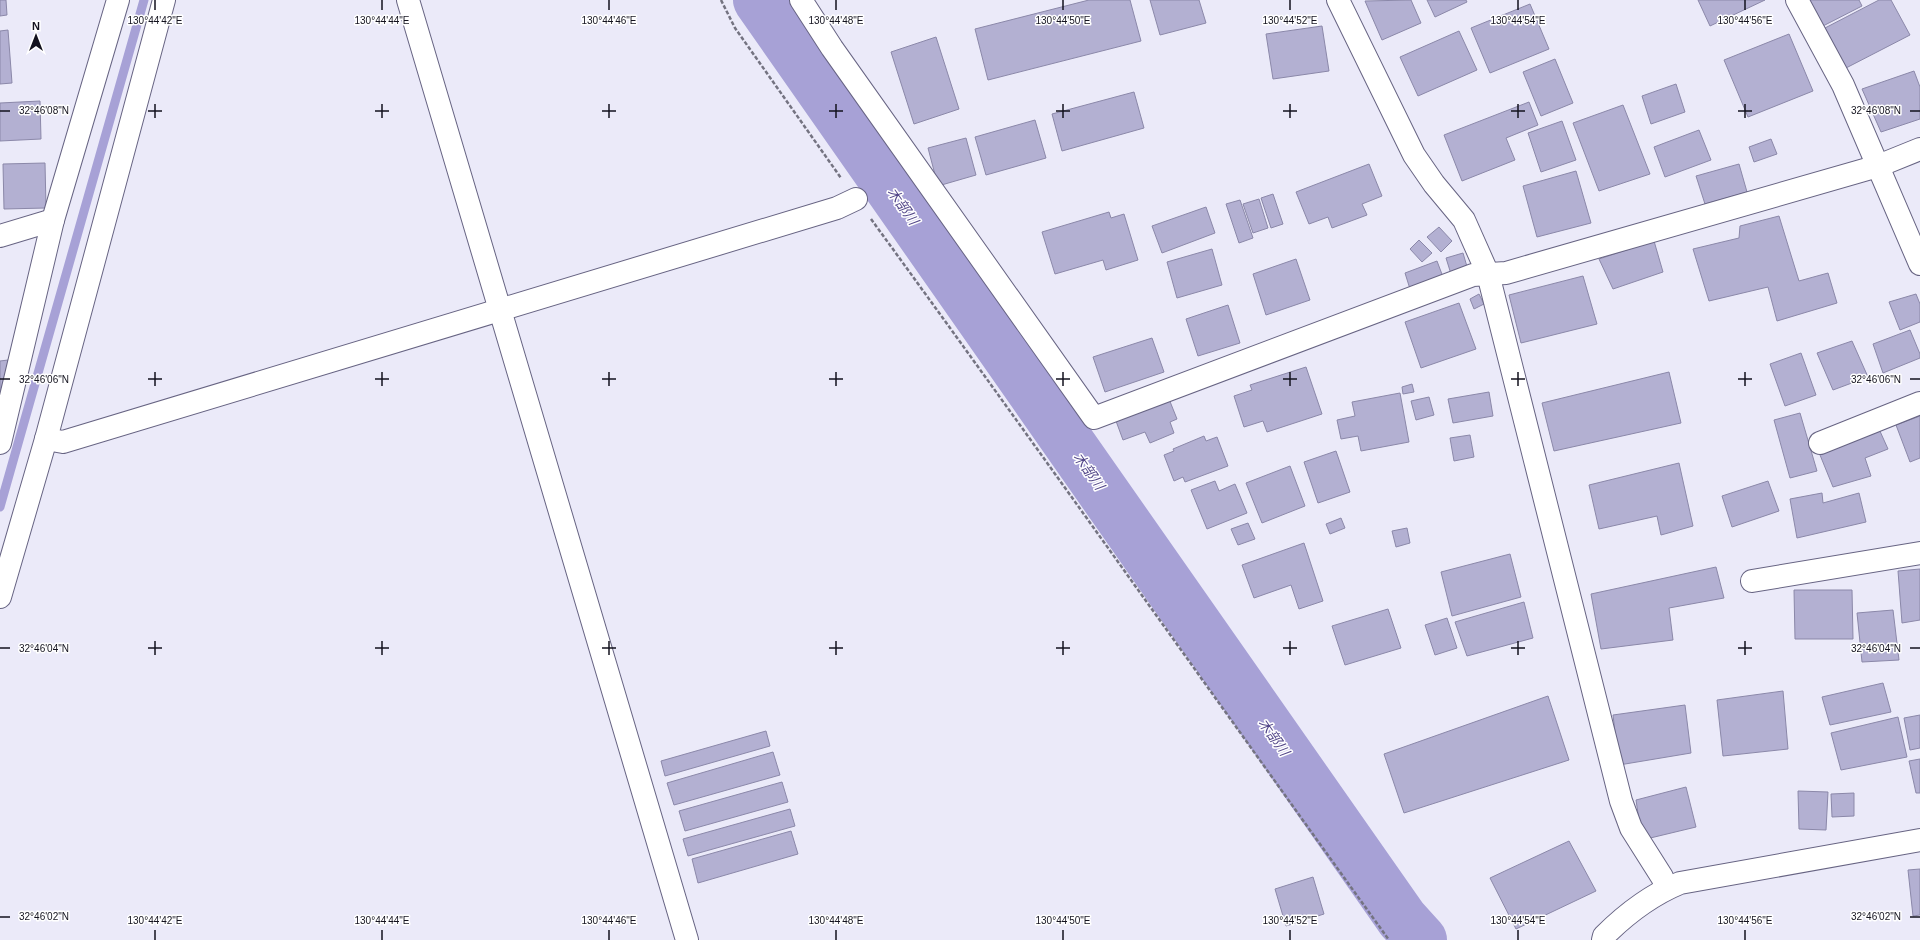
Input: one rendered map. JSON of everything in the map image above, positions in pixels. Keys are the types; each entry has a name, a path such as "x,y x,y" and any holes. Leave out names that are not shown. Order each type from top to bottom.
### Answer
{"street":[{"path":"0,444 4,419 53,220 118,0"},
{"path":"0,596 46,440 164,0"},
{"path":"408,0 687,940"},
{"path":"801,0 832,48 1094,418 1466,278 1513,270 1878,166 1920,150"},
{"path":"1338,0 1414,156 1434,184 1464,220 1488,274 1621,801 1631,828 1662,877 1667,888"},
{"path":"1797,0 1843,85 1920,264"},
{"path":"46,440 63,442 837,208 856,199"},
{"path":"0,236 53,220"},
{"path":"1820,443 1920,403"},
{"path":"1752,581 1920,553"},
{"path":"1603,940 1604,936 1625,916 1667,888 1680,883 1920,840"}],"path":[{"path":"720,0 735,28 856,199 1039,449 1130,580 1388,940"}],"building":[{"path":"0,0 6,0 7,15 0,16"},
{"path":"1089,0 1130,0 1141,41 988,80 975,29"},
{"path":"1150,0 1199,0 1206,23 1160,35"},
{"path":"1411,0 1421,23 1382,40 1365,1"},
{"path":"1427,0 1466,0 1467,2 1435,17"},
{"path":"1698,0 1765,0 1710,26"},
{"path":"1808,0 1859,0 1862,6 1821,27"},
{"path":"1879,0 1891,0 1910,35 1846,68 1825,28"},
{"path":"1530,4 1549,49 1490,73 1471,28"},
{"path":"1322,26 1329,71 1273,79 1266,34"},
{"path":"8,30 12,83 0,84 0,31"},
{"path":"1459,31 1477,70 1418,96 1400,57"},
{"path":"1789,34 1813,91 1748,117 1724,60"},
{"path":"936,37 959,109 914,124 891,52"},
{"path":"1555,59 1573,103 1541,116 1523,72"},
{"path":"1914,71 1920,87 1920,119 1881,132 1862,89"},
{"path":"1676,84 1685,112 1651,124 1642,96"},
{"path":"1134,92 1144,128 1062,151 1052,114"},
{"path":"40,101 41,139 0,141 0,103"},
{"path":"1529,102 1538,125 1506,138 1515,160 1462,181 1444,135"},
{"path":"1623,105 1650,174 1599,191 1573,123"},
{"path":"1035,120 1046,158 986,175 975,137"},
{"path":"1562,121 1576,160 1541,172 1528,133"},
{"path":"1699,130 1711,160 1665,177 1654,147"},
{"path":"966,138 976,175 938,186 928,148"},
{"path":"1771,139 1777,154 1754,162 1749,147"},
{"path":"45,163 46,208 4,209 3,164"},
{"path":"1369,164 1382,196 1362,204 1367,215 1332,228 1328,217 1309,224 1296,192"},
{"path":"1739,164 1747,192 1705,204 1696,176"},
{"path":"1576,171 1591,223 1537,237 1523,186"},
{"path":"1273,194 1283,224 1271,228 1261,198"},
{"path":"1259,199 1268,228 1253,233 1243,204"},
{"path":"1240,200 1253,238 1239,243 1226,204"},
{"path":"1206,207 1215,233 1162,253 1152,226"},
{"path":"1109,212 1111,218 1124,214 1138,260 1106,270 1103,260 1055,274 1042,232"},
{"path":"1779,216 1799,281 1828,273 1837,303 1777,321 1768,287 1709,301 1693,249 1739,238 1740,226"},
{"path":"1439,227 1452,241 1441,252 1427,237"},
{"path":"1419,240 1432,253 1422,262 1410,249"},
{"path":"1654,241 1663,272 1613,289 1599,259"},
{"path":"1212,249 1222,285 1177,298 1167,262"},
{"path":"1463,253 1468,270 1451,274 1446,258"},
{"path":"1296,259 1310,300 1266,315 1253,274"},
{"path":"1437,261 1443,277 1410,289 1405,273"},
{"path":"1583,276 1597,324 1521,343 1509,295"},
{"path":"1479,294 1484,304 1474,309 1470,299"},
{"path":"1916,294 1920,304 1920,322 1900,330 1889,302"},
{"path":"1459,303 1476,349 1421,368 1405,322"},
{"path":"1228,305 1240,343 1198,356 1186,319"},
{"path":"1910,330 1920,354 1920,358 1883,373 1873,344"},
{"path":"1152,338 1164,372 1105,392 1093,357"},
{"path":"1852,341 1868,377 1833,390 1817,353"},
{"path":"1801,353 1816,395 1785,406 1770,364"},
{"path":"16,359 0,408 0,361"},
{"path":"1306,367 1322,414 1267,432 1263,421 1244,427 1234,396 1252,390 1250,385"},
{"path":"1669,372 1681,423 1554,451 1542,403"},
{"path":"1412,384 1414,392 1403,394 1402,387"},
{"path":"1489,392 1493,416 1453,423 1448,399"},
{"path":"1400,393 1409,442 1361,451 1358,436 1341,439 1337,420 1355,416 1352,402"},
{"path":"1429,397 1434,415 1416,420 1411,401"},
{"path":"1169,399 1177,419 1170,422 1174,433 1150,443 1145,432 1123,440 1116,421"},
{"path":"1800,413 1817,471 1790,478 1774,420"},
{"path":"1920,416 1920,458 1910,462 1896,425"},
{"path":"1879,429 1888,449 1865,458 1871,476 1833,487 1818,450"},
{"path":"1470,435 1474,457 1454,461 1450,438"},
{"path":"1204,436 1206,441 1217,437 1228,466 1185,482 1183,477 1174,481 1164,455 1174,451 1173,449"},
{"path":"1336,451 1350,492 1318,503 1304,462"},
{"path":"1679,463 1693,526 1661,535 1657,516 1599,529 1589,485"},
{"path":"1290,466 1305,506 1262,523 1246,483"},
{"path":"1215,481 1219,491 1235,484 1247,513 1207,529 1191,490"},
{"path":"1768,481 1779,511 1732,527 1722,496"},
{"path":"1822,493 1823,503 1859,493 1866,522 1797,538 1790,499"},
{"path":"1341,518 1345,528 1330,534 1326,524"},
{"path":"1248,523 1255,539 1238,545 1231,529"},
{"path":"1407,528 1410,543 1396,547 1392,531"},
{"path":"1304,543 1323,601 1299,609 1291,585 1254,598 1242,565"},
{"path":"1510,554 1521,597 1452,616 1441,572"},
{"path":"1716,567 1724,598 1669,608 1673,640 1601,649 1591,594"},
{"path":"1920,569 1920,620 1902,623 1898,571"},
{"path":"1794,590 1852,590 1853,639 1795,639"},
{"path":"1524,602 1533,638 1467,656 1455,622"},
{"path":"1388,609 1401,648 1345,665 1332,626"},
{"path":"1893,610 1899,660 1862,662 1857,613"},
{"path":"1447,618 1457,648 1435,655 1425,625"},
{"path":"1883,683 1891,712 1830,725 1822,697"},
{"path":"1783,691 1788,749 1723,756 1717,700"},
{"path":"1548,696 1569,760 1404,813 1384,754"},
{"path":"1685,705 1691,753 1619,765 1613,715"},
{"path":"1920,715 1920,748 1910,750 1904,718"},
{"path":"1898,717 1907,757 1841,770 1831,733"},
{"path":"766,731 770,746 665,776 661,761"},
{"path":"773,752 780,775 674,805 667,783"},
{"path":"1920,759 1920,793 1916,793 1909,761"},
{"path":"782,782 788,802 685,831 679,811"},
{"path":"1686,787 1696,827 1642,840 1636,800"},
{"path":"1798,791 1828,792 1826,830 1799,829"},
{"path":"1854,793 1854,816 1832,817 1831,794"},
{"path":"790,809 795,826 688,856 683,839"},
{"path":"791,831 798,854 698,883 692,859"},
{"path":"1569,841 1596,891 1516,929 1490,878"},
{"path":"1920,869 1920,915 1913,916 1908,870"},
{"path":"1313,877 1324,914 1286,926 1275,889"}],"waterway":[{"path":"0,507 144,0"},
{"name":"木部川","path":"759,0 1402,919 1421,940"}]}
